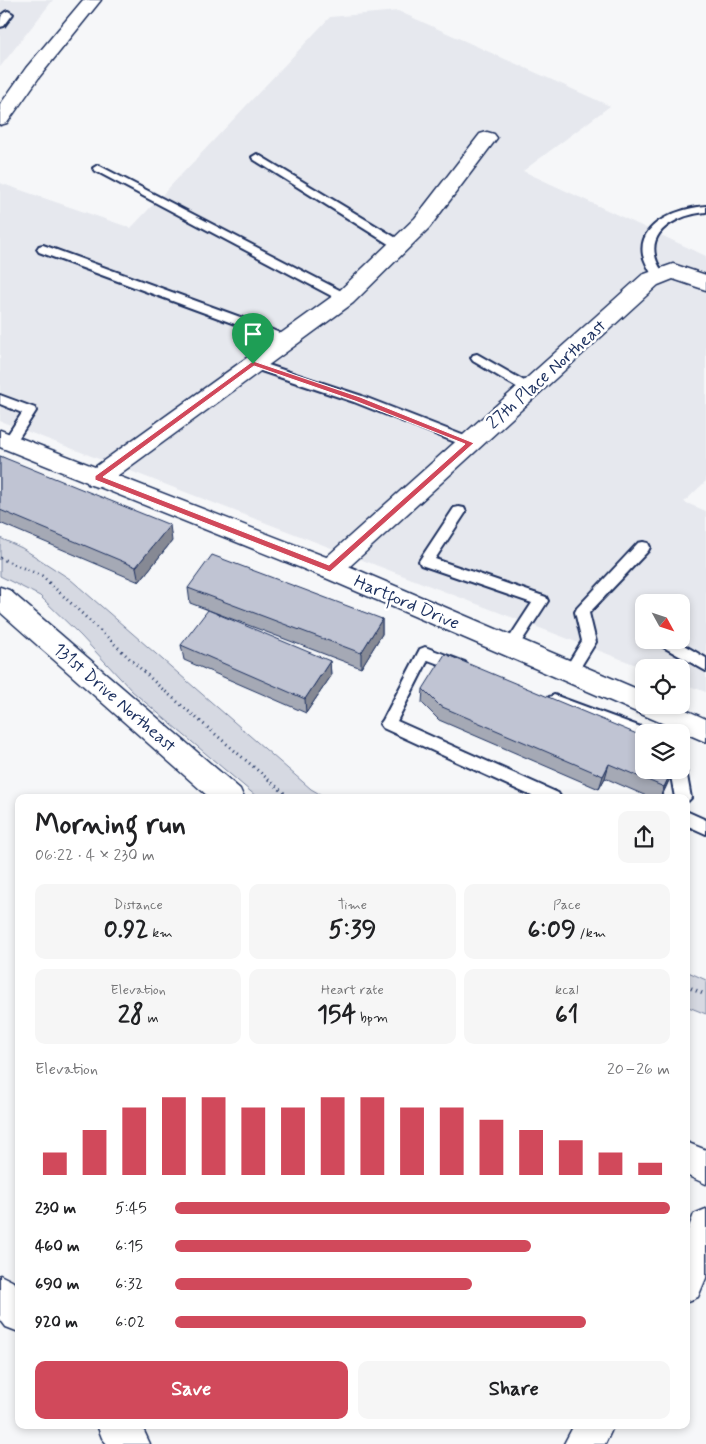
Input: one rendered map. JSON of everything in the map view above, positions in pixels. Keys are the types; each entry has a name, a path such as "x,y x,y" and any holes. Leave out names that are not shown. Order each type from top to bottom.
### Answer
{"street":[{"path":"0,119 33,72 92,0"},
{"path":"98,478 345,298 422,223 487,138"},
{"name":"27th Place Northeast","path":"330,569 650,280 673,271 706,283"},
{"name":"Hartford Drive","path":"5,440 330,569 635,700"},
{"name":"131st Drive Northeast","path":"0,597 225,794"},
{"name":"Hartford Drive","path":"668,714 706,731"},
{"path":"690,1160 706,1167"},
{"path":"690,1274 706,1226"},
{"path":"0,1293 15,1310"},
{"path":"118,1429 131,1444"},
{"path":"583,1444 593,1429"}],"lane":[{"path":"0,24 8,14"},
{"path":"257,157 399,245"},
{"path":"98,168 345,298"},
{"path":"659,277 649,254 652,235 670,218 686,212 706,209"},
{"path":"43,249 247,324 285,340"},
{"path":"478,358 529,389"},
{"path":"253,364 358,399 470,443"},
{"path":"0,399 30,411 5,440"},
{"path":"458,512 426,561 541,601 511,646"},
{"path":"570,672 589,642 582,612 643,547"},
{"path":"678,649 706,665"},
{"path":"470,670 425,653 388,724 544,794"},
{"path":"543,697 635,731"},
{"path":"680,779 682,794"},
{"path":"690,819 706,827"}],"path":[{"path":"0,558 42,576 159,686 284,794"},
{"path":"690,988 706,995"}],"shaded area":[{"path":"0,0 53,0 0,67"},
{"path":"398,11 610,106 523,171 706,256 706,481 684,502 706,511 706,692 690,686 690,659 635,659 635,665 0,421 0,183 131,228 330,17"},
{"path":"0,538 22,548 70,579 311,789 320,794 253,794 132,691 81,636 40,596 0,576"},
{"path":"690,973 706,980 706,1014 690,1008"}],"building":[{"path":"0,456 170,525 136,567 0,510"},
{"path":"212,555 382,619 361,653 188,588"},
{"path":"208,610 330,661 305,699 181,645"},
{"path":"445,654 635,733 635,775 609,764 603,776 440,706 423,689"},
{"path":"645,779 668,779 664,787"}],"route":[{"path":"253,364 358,399 470,443 330,569 98,478 253,364"}]}
